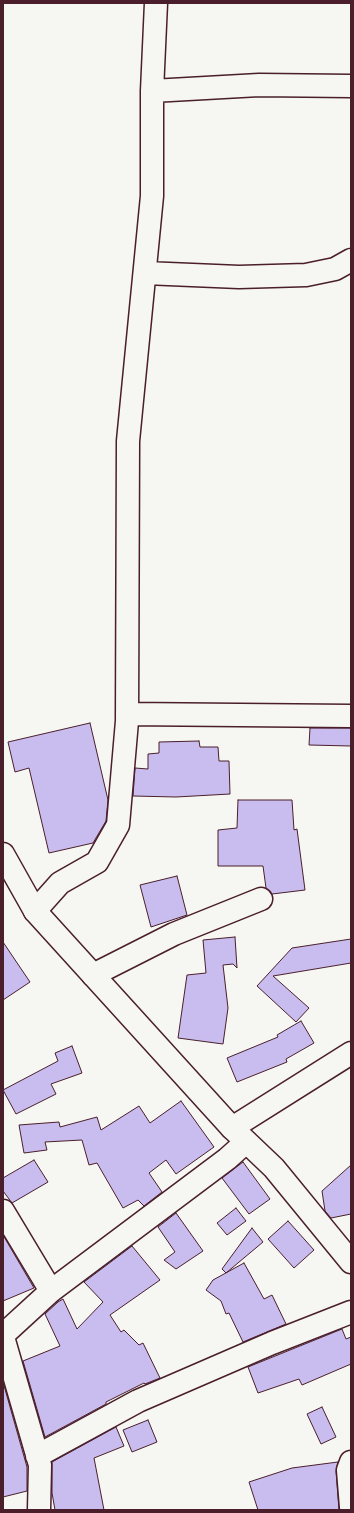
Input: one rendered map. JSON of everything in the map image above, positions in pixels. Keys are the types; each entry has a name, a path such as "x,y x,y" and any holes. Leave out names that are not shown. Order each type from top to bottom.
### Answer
{"street":[{"path":"35,911 60,883 97,862 118,825 126,714 128,440 152,196 152,91 156,3"},
{"path":"152,91 259,85 351,86"},
{"path":"144,273 238,277 306,275 335,269 351,260"},
{"path":"126,714 351,716"},
{"path":"3,854 35,911 239,1135 274,1168 351,1262"},
{"path":"93,975 174,934 261,899"},
{"path":"39,1510 40,1465 3,1336 51,1291 226,1159 239,1135 351,1054"},
{"path":"3,1211 51,1291"},
{"path":"37,1456 138,1401 272,1343 351,1312"},
{"path":"351,1462 348,1470 351,1507"}],"building":[{"path":"90,723 108,800 106,821 93,843 49,853 29,768 15,772 8,742"},
{"path":"310,728 351,728 351,746 309,745"},
{"path":"199,741 200,747 218,747 219,761 229,761 230,794 176,797 133,796 135,768 148,769 148,754 159,753 159,742"},
{"path":"238,800 292,800 294,830 297,829 305,890 272,894 266,888 263,866 218,866 218,830 237,828"},
{"path":"177,876 187,915 151,927 140,885"},
{"path":"235,937 237,968 233,964 223,965 228,1008 223,1044 178,1038 187,975 206,973 203,940"},
{"path":"351,939 351,963 273,976 309,1008 296,1022 257,986 292,948"},
{"path":"3,942 30,982 3,1000"},
{"path":"301,1021 314,1043 286,1059 287,1062 237,1082 227,1058 278,1037 277,1035"},
{"path":"72,1046 82,1073 51,1084 56,1094 16,1114 3,1090 58,1061 55,1053"},
{"path":"181,1101 214,1147 176,1174 166,1160 149,1173 162,1192 144,1206 138,1200 123,1208 97,1163 89,1165 82,1140 45,1142 47,1150 24,1153 19,1125 59,1122 60,1127 97,1117 101,1130 139,1106 150,1123"},
{"path":"34,1160 48,1182 12,1203 3,1191 3,1178"},
{"path":"243,1162 270,1199 249,1214 222,1178"},
{"path":"351,1165 351,1214 331,1218 325,1211 322,1191"},
{"path":"236,1208 246,1221 227,1235 217,1223"},
{"path":"176,1213 203,1251 176,1269 164,1260 175,1252 158,1227"},
{"path":"288,1221 314,1250 294,1268 268,1239"},
{"path":"252,1228 263,1242 226,1273 222,1269"},
{"path":"3,1235 34,1288 3,1301"},
{"path":"132,1246 160,1280 110,1315 121,1332 124,1330 139,1345 143,1343 160,1378 145,1384 144,1383 106,1402 106,1404 45,1437 23,1361 60,1346 45,1314 58,1302 63,1299 77,1329 103,1302 84,1282"},
{"path":"244,1263 264,1299 272,1295 286,1324 243,1342 229,1313 226,1314 221,1301 206,1290 213,1280"},
{"path":"342,1329 346,1339 351,1337 351,1364 302,1385 299,1379 258,1393 248,1367"},
{"path":"3,1382 27,1467 27,1491 3,1497"},
{"path":"322,1407 336,1437 321,1444 307,1414"},
{"path":"148,1420 157,1442 132,1452 123,1430"},
{"path":"116,1427 124,1446 94,1458 104,1510 55,1510 52,1493 52,1462"},
{"path":"338,1462 336,1471 339,1510 258,1510 249,1482 292,1468"}]}
